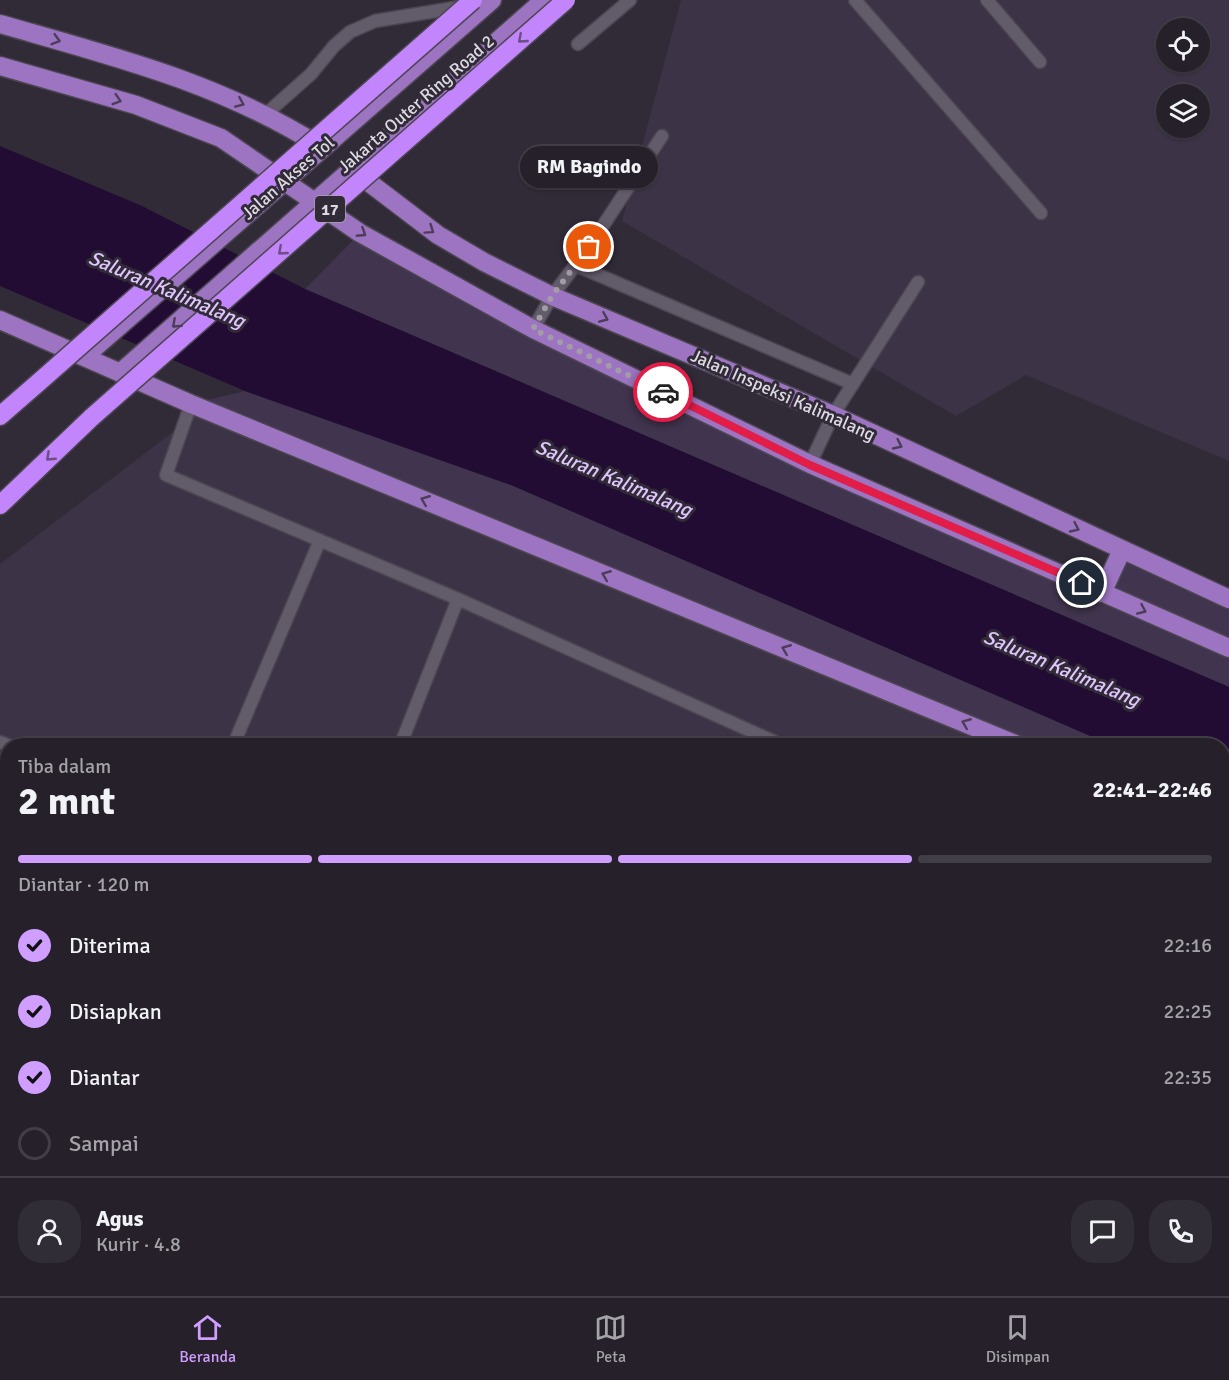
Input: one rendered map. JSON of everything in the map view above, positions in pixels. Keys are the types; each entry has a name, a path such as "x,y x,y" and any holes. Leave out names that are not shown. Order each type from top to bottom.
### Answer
{"highway":[{"name":"Jakarta Outer Ring Road 2","path":"0,504 93,417 566,0"},
{"path":"4,412 485,1"}],"main road":[{"name":"Jalan Akses Tol","path":"120,373 350,168 544,0"},
{"name":"Jalan Akses Tol","path":"84,357 287,180 485,1"},
{"path":"0,24 169,72 266,114 323,148"},
{"path":"0,66 179,120 221,138 287,180 313,202 409,261 533,329 810,465 1229,648"},
{"name":"Jalan Inspeksi Kalimalang","path":"350,168 438,235 484,262 552,296 833,415 1229,599"},
{"path":"0,320 190,404 1001,738"},
{"path":"1102,592 1122,550"}],"lane":[{"path":"578,44 630,0"},
{"path":"855,0 1041,213"},
{"path":"987,0 1040,62"},
{"path":"266,114 311,74 334,46 350,32 375,21 485,1"},
{"path":"533,329 552,296 662,136"},
{"path":"575,265 853,384"},
{"path":"810,465 833,415 918,282"},
{"path":"190,404 166,475 458,599 766,738"},
{"path":"236,738 320,540"},
{"path":"403,738 458,599"}],"shaded area":[{"path":"681,0 1229,0 1229,461 1026,375 956,416 622,221"},
{"path":"360,233 533,329 1102,592 1122,550 1229,599 1229,687 305,289"},
{"path":"245,391 511,485 1095,738 1002,738 191,404"},
{"path":"195,415 983,738 0,738 0,564"}],"water":[{"name":"Saluran Kalimalang","path":"0,146 142,206 305,289 1229,687 1229,738 1095,738 511,485 245,391 0,286"}],"way so far":[{"path":"589,247 552,296 533,329 663,392"}],"place":[{"name":"RM Bagindo","path":"589,247"}],"route":[{"path":"663,392 810,465 1082,583"}]}
